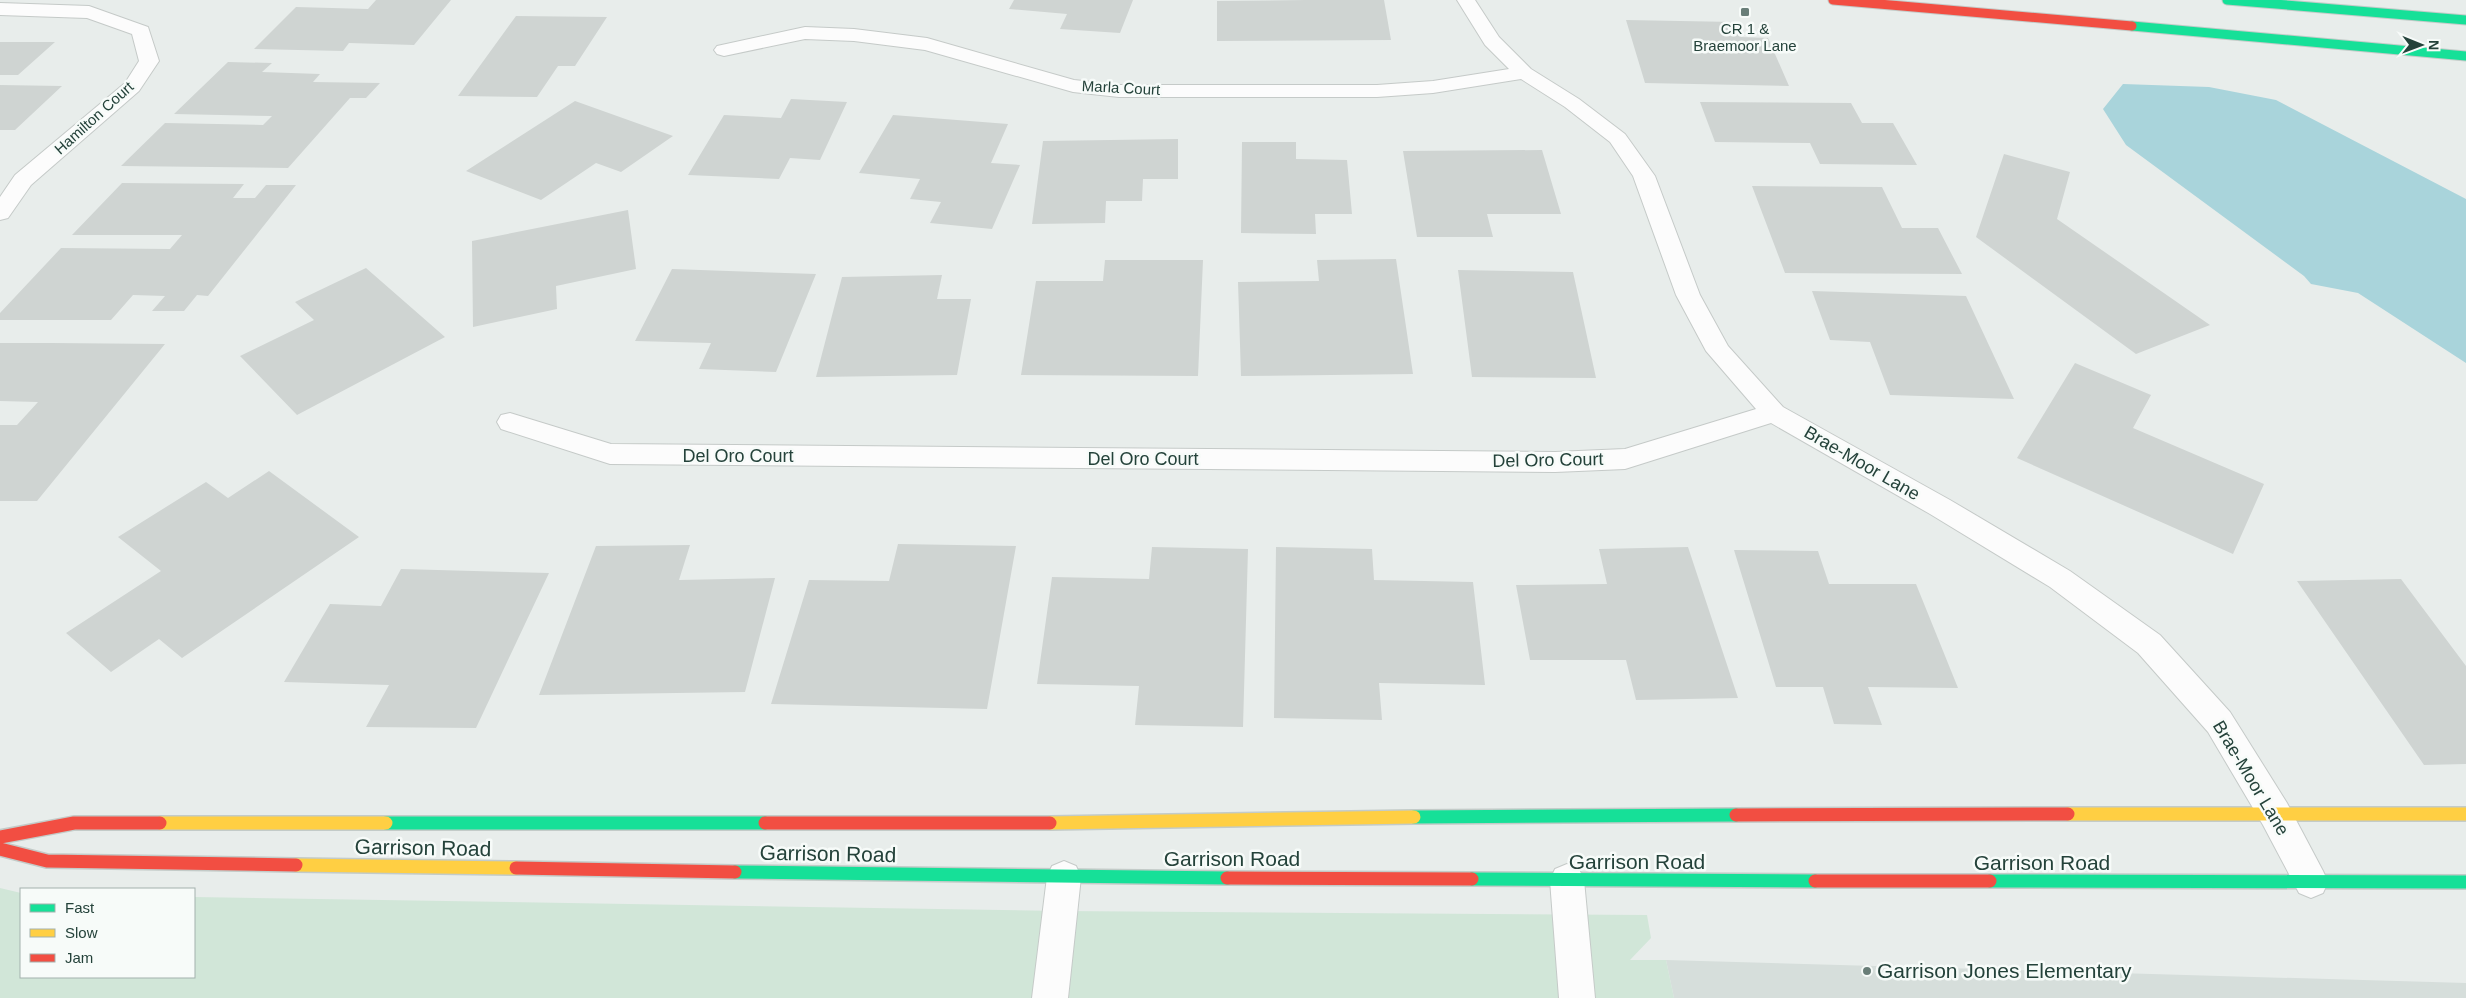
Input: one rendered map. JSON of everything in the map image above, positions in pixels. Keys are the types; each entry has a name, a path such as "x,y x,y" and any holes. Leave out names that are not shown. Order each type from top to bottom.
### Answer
{"street":[{"name":"Brae-Moor Lane","path":"1466,0 1492,41 1524,73 1572,103 1618,138 1644,176 1688,294 1718,351 1774,414 1940,507 2060,579 2149,644 2220,722 2275,814 2311,882"},
{"path":"1833,0 2466,56"},
{"path":"2227,0 2466,20"},
{"name":"Hamilton Court","path":"0,9 89,12 141,31 149,61 132,87 22,180 0,213"},
{"name":"Marla Court","path":"724,50 805,33 854,35 927,44 1073,86 1119,91 1377,91 1433,87 1524,73"},
{"name":"Del Oro Court","path":"510,422 610,454 1555,462 1625,458 1774,414"},
{"name":"Garrison Road","path":"0,837 74,823 1066,823 1562,815 2466,814"},
{"name":"Garrison Road","path":"0,849 47,860 1064,877 2466,882"},
{"path":"1050,998 1064,877"},
{"path":"1567,880 1577,998"}],"shaded area":[{"name":"Garrison Jones Elementary","path":"1666,960 2466,983 2466,998 1674,998"}],"green space":[{"path":"0,888 20,893 20,978 195,978 195,897 1060,911 1647,915 1651,938 1630,960 1666,960 1674,998 0,998"}],"water":[{"path":"2123,84 2209,87 2276,100 2466,199 2466,363 2358,293 2311,284 2304,276 2126,145 2103,109"}],"building":[{"path":"376,0 451,0 414,45 349,43 343,51 254,49 296,7 368,9"},
{"path":"1014,0 1133,0 1120,33 1060,29 1067,14 1009,9"},
{"path":"1384,0 1391,40 1217,41 1217,1"},
{"path":"516,16 607,17 575,66 558,66 537,97 458,96"},
{"path":"1626,20 1735,22 1741,37 1768,38 1789,86 1645,83"},
{"path":"0,42 55,42 18,75 0,75"},
{"path":"228,62 272,63 262,72 320,74 313,82 380,83 366,98 350,98 288,168 121,166 165,123 263,125 272,116 174,114"},
{"path":"0,85 62,86 15,130 0,130"},
{"path":"791,99 847,102 820,160 790,158 779,179 688,175 724,115 781,118"},
{"path":"575,101 673,136 621,172 596,163 541,200 466,171"},
{"path":"1700,102 1851,103 1862,123 1893,123 1917,165 1820,164 1810,143 1715,142"},
{"path":"893,115 1008,124 991,163 1020,165 992,229 930,223 941,202 910,199 920,179 859,173"},
{"path":"1178,139 1178,179 1143,179 1142,201 1106,201 1105,223 1032,224 1043,141"},
{"path":"1242,142 1296,142 1296,159 1347,160 1352,214 1315,214 1316,234 1241,233"},
{"path":"1542,150 1561,214 1487,214 1493,237 1417,237 1403,151"},
{"path":"2004,154 2070,172 2057,219 2210,325 2136,354 1976,237"},
{"path":"122,183 244,184 233,198 255,198 266,185 296,185 208,296 197,295 184,311 152,311 165,296 133,295 111,320 0,320 0,313 61,248 170,249 182,235 72,235"},
{"path":"1752,186 1882,187 1902,228 1938,228 1962,274 1785,273"},
{"path":"628,210 636,269 556,286 557,309 473,327 472,241"},
{"path":"1396,259 1413,374 1241,376 1238,282 1319,281 1317,260"},
{"path":"1105,260 1203,260 1198,376 1021,375 1036,281 1103,281"},
{"path":"366,268 445,337 297,415 240,356 314,320 295,302"},
{"path":"672,269 816,274 776,372 699,369 711,343 635,341"},
{"path":"1458,270 1573,272 1596,378 1472,377"},
{"path":"942,275 937,299 971,299 957,375 816,377 842,277"},
{"path":"1812,291 1966,296 2014,399 1890,395 1870,342 1830,340"},
{"path":"0,343 165,344 37,501 0,501 0,425 17,425 38,402 0,401"},
{"path":"2075,363 2151,395 2133,428 2264,484 2233,554 2017,458"},
{"path":"269,471 359,537 182,658 159,639 111,672 66,633 161,571 118,537 206,482 228,498"},
{"path":"898,544 1016,546 987,709 771,704 809,580 889,581"},
{"path":"690,545 679,580 775,578 745,692 539,695 596,546"},
{"path":"1152,547 1248,549 1243,727 1135,725 1139,686 1037,684 1052,577 1149,579"},
{"path":"1276,547 1372,549 1374,580 1473,582 1485,685 1379,683 1382,720 1274,718"},
{"path":"1688,547 1738,698 1636,700 1626,660 1530,660 1516,585 1607,584 1599,549"},
{"path":"1734,550 1818,551 1829,584 1916,584 1958,688 1868,687 1882,725 1834,724 1823,687 1776,687"},
{"path":"401,569 549,573 476,728 366,727 389,685 284,682 330,604 381,606"},
{"path":"2401,579 2466,666 2466,764 2424,765 2297,581"}],"traffic: fast":[{"path":"2227,0 2466,20"},
{"path":"2132,26 2466,56"},
{"path":"1414,817 1736,815"},
{"path":"386,823 765,823"},
{"path":"735,872 1227,878"},
{"path":"1472,879 1815,881"},
{"path":"1990,881 2466,882"}],"traffic: slow":[{"path":"2068,814 2466,814"},
{"path":"1050,823 1414,817"},
{"path":"160,823 386,823"},
{"path":"296,865 516,868"}],"traffic: jam":[{"path":"1833,0 2132,26"},
{"path":"1736,815 2068,814"},
{"path":"0,837 74,823 160,823"},
{"path":"765,823 1050,823"},
{"path":"0,849 47,861 296,865"},
{"path":"516,868 735,872"},
{"path":"1227,878 1472,879"},
{"path":"1815,881 1990,881"}],"place":[{"name":"CR 1 & Braemoor Lane","path":"1745,12"},
{"name":"Garrison Jones Elementary","path":"1867,971"}]}
